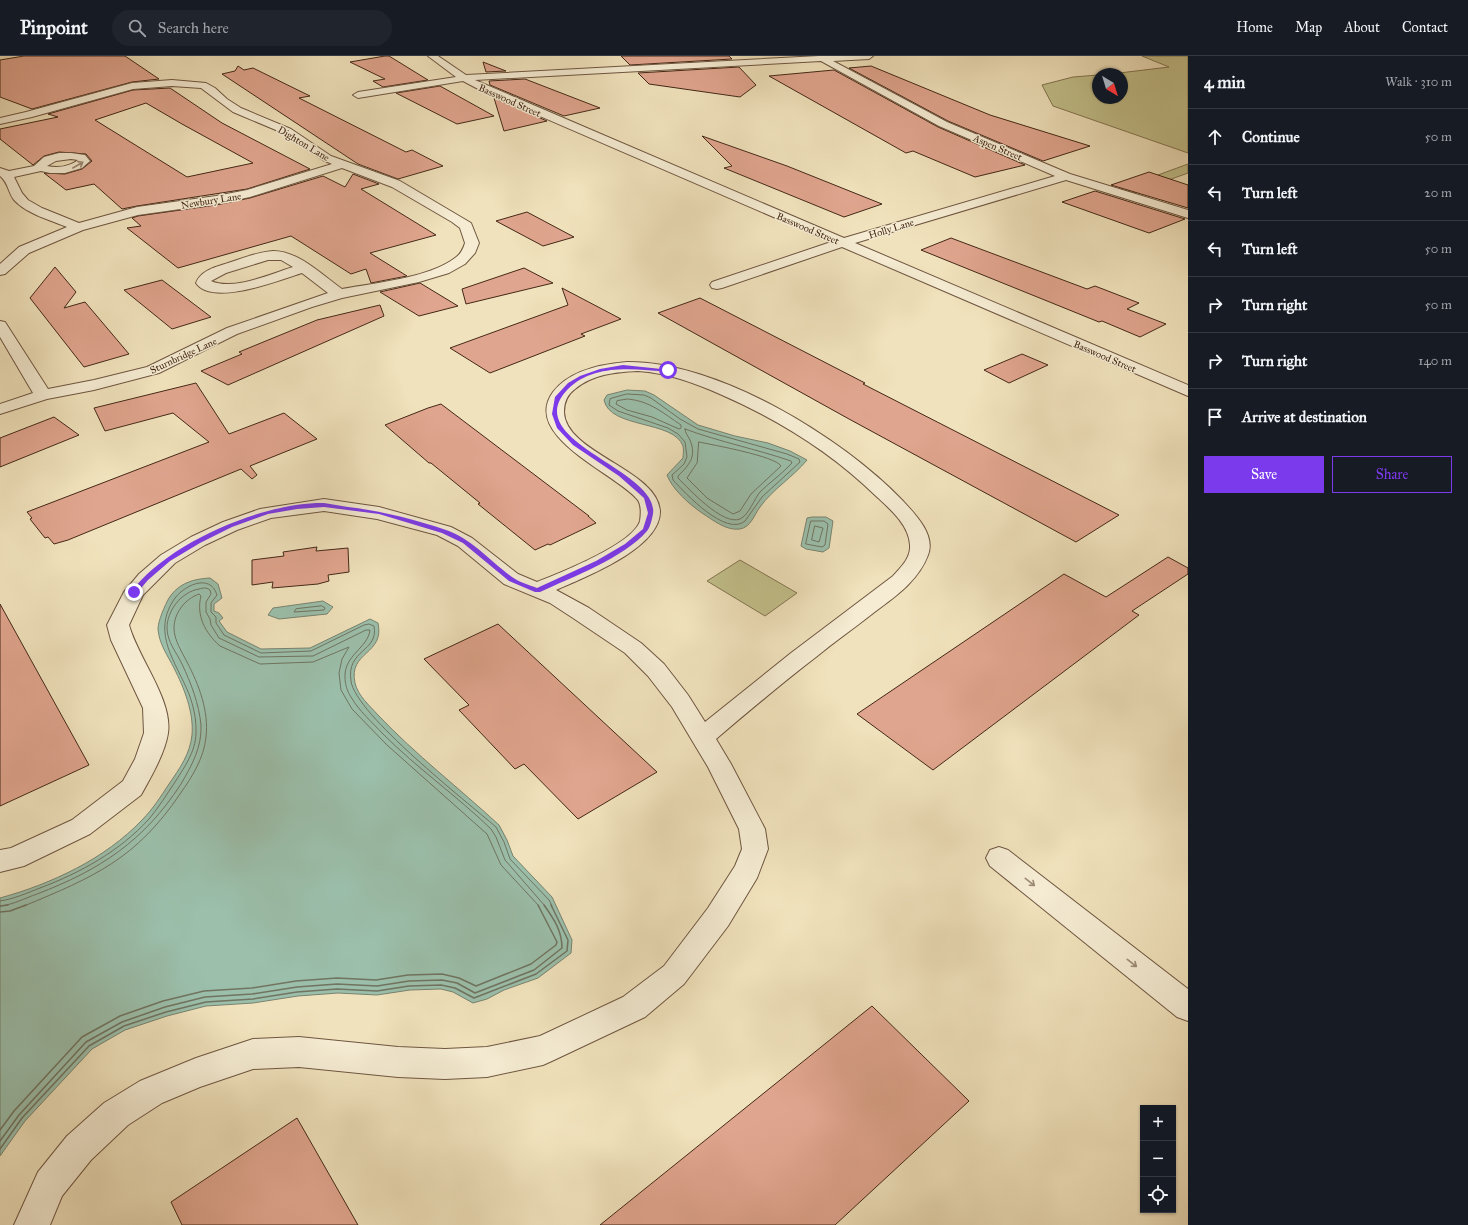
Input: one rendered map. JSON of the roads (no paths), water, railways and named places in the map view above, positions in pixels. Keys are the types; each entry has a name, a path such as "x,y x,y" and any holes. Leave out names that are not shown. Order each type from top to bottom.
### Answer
{"street":[{"name":"Basswood Street","path":"432,56 464,78 483,88 1188,391"},
{"path":"358,95 464,78 869,56"},
{"name":"Aspen Street","path":"822,58 943,124 1066,176 1188,214"},
{"name":"Dighton Lane","path":"0,121 28,115 132,86 188,83 203,85 212,90 223,101 237,110 288,131 321,154 342,164 396,184 466,226 472,243 468,253 460,261 444,270 399,283 339,294"},
{"name":"Newbury Lane","path":"24,250 78,227 137,211 216,200 250,193 342,164"},
{"path":"41,168 4,173 18,198 29,206 78,227"},
{"name":"Holly Lane","path":"717,285 842,243 1066,176"},
{"path":"6,248 24,250"},
{"path":"0,270 24,250"},
{"path":"303,268 231,289 217,289 203,283 205,278 213,272 261,258 274,256 285,257 303,268 339,294"},
{"name":"Sturnbridge Lane","path":"0,409 44,395 94,385 153,370 232,331 339,294"},
{"path":"0,325 44,395"},
{"path":"538,590 598,562 628,545 646,530 651,513 647,497 621,475 575,444 559,428 555,414 557,397 570,384 582,377 602,370 623,367 668,370 694,378 745,398 770,411 821,441 849,462 904,514 918,533 920,551 912,567 894,587 792,664 702,737"},
{"path":"0,861 15,858 81,827 132,788 147,759 156,733 155,708 122,640 118,625 134,592 168,559 198,541 230,526 266,513 324,505 380,513 444,531 465,542 512,580 556,598 581,612 633,648 656,670 680,701 702,737 718,764 752,830 755,849 748,870 718,917 674,975 634,1007 544,1050 487,1062 445,1064 398,1062 299,1052 252,1054 196,1073 151,1092 116,1114 79,1148 50,1184 32,1225"},
{"path":"999,858 1188,1007"}],"water":[{"path":"627,390 645,391 654,395 698,425 735,436 768,443 790,451 807,460 765,501 747,526 740,529 725,527 692,505 677,491 669,480 667,475 683,458 683,446 677,438 668,432 618,416 609,409 604,400 607,395"},
{"path":"826,517 833,521 829,548 823,552 806,549 801,546 807,518"},
{"path":"210,578 218,584 222,598 214,604 214,611 219,613 223,618 219,621 227,632 261,649 310,648 370,619 378,623 379,633 376,641 372,648 361,658 354,673 355,683 359,692 392,730 499,825 513,856 552,897 572,940 571,953 538,978 504,990 487,999 473,1003 453,992 441,989 410,990 377,995 338,993 298,996 253,1003 206,1006 167,1016 125,1030 92,1049 25,1121 0,1156 0,898 58,877 111,847 146,816 177,772 187,755 191,742 192,726 190,709 188,700 160,640 158,626 167,601 177,589 182,585 198,579"},
{"path":"323,601 333,607 327,614 279,619 268,615 273,608"}]}
